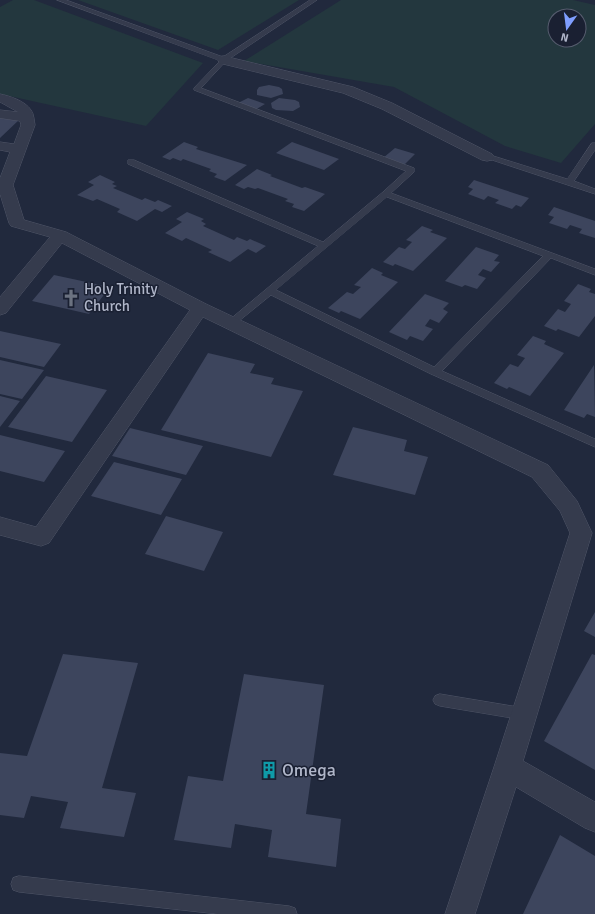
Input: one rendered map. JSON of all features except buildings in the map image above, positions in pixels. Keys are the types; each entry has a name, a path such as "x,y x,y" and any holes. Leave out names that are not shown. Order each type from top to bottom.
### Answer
{"street":[{"path":"224,60 348,90 387,106 487,157"},
{"path":"0,98 8,100 25,111 28,125 9,148 2,185 8,224 60,235 200,308 540,471 569,507 588,537 524,714 460,914"},
{"path":"0,114 27,118"},
{"path":"0,309 60,235"},
{"path":"0,526 41,536 200,308"},
{"path":"508,767 595,818"}],"lane":[{"path":"60,0 224,60"},
{"path":"231,323 386,194 411,170 196,89 224,60 314,0"},
{"path":"569,182 595,145"},
{"path":"487,157 569,182 595,192"},
{"path":"131,162 324,246"},
{"path":"386,194 595,272"},
{"path":"435,372 549,255"},
{"path":"270,291 435,372 595,443"},
{"path":"440,700 524,714"},
{"path":"19,884 289,914"}],"shaded area":[{"path":"13,0 34,0 203,63 146,126 0,94 0,7"},
{"path":"78,0 299,0 218,50"},
{"path":"341,0 573,0 595,5 595,124 561,163 505,146 394,87 244,61"}],"place":[{"name":"Holy Trinity Church","path":"71,298"},
{"name":"Omega","path":"269,770"}]}
